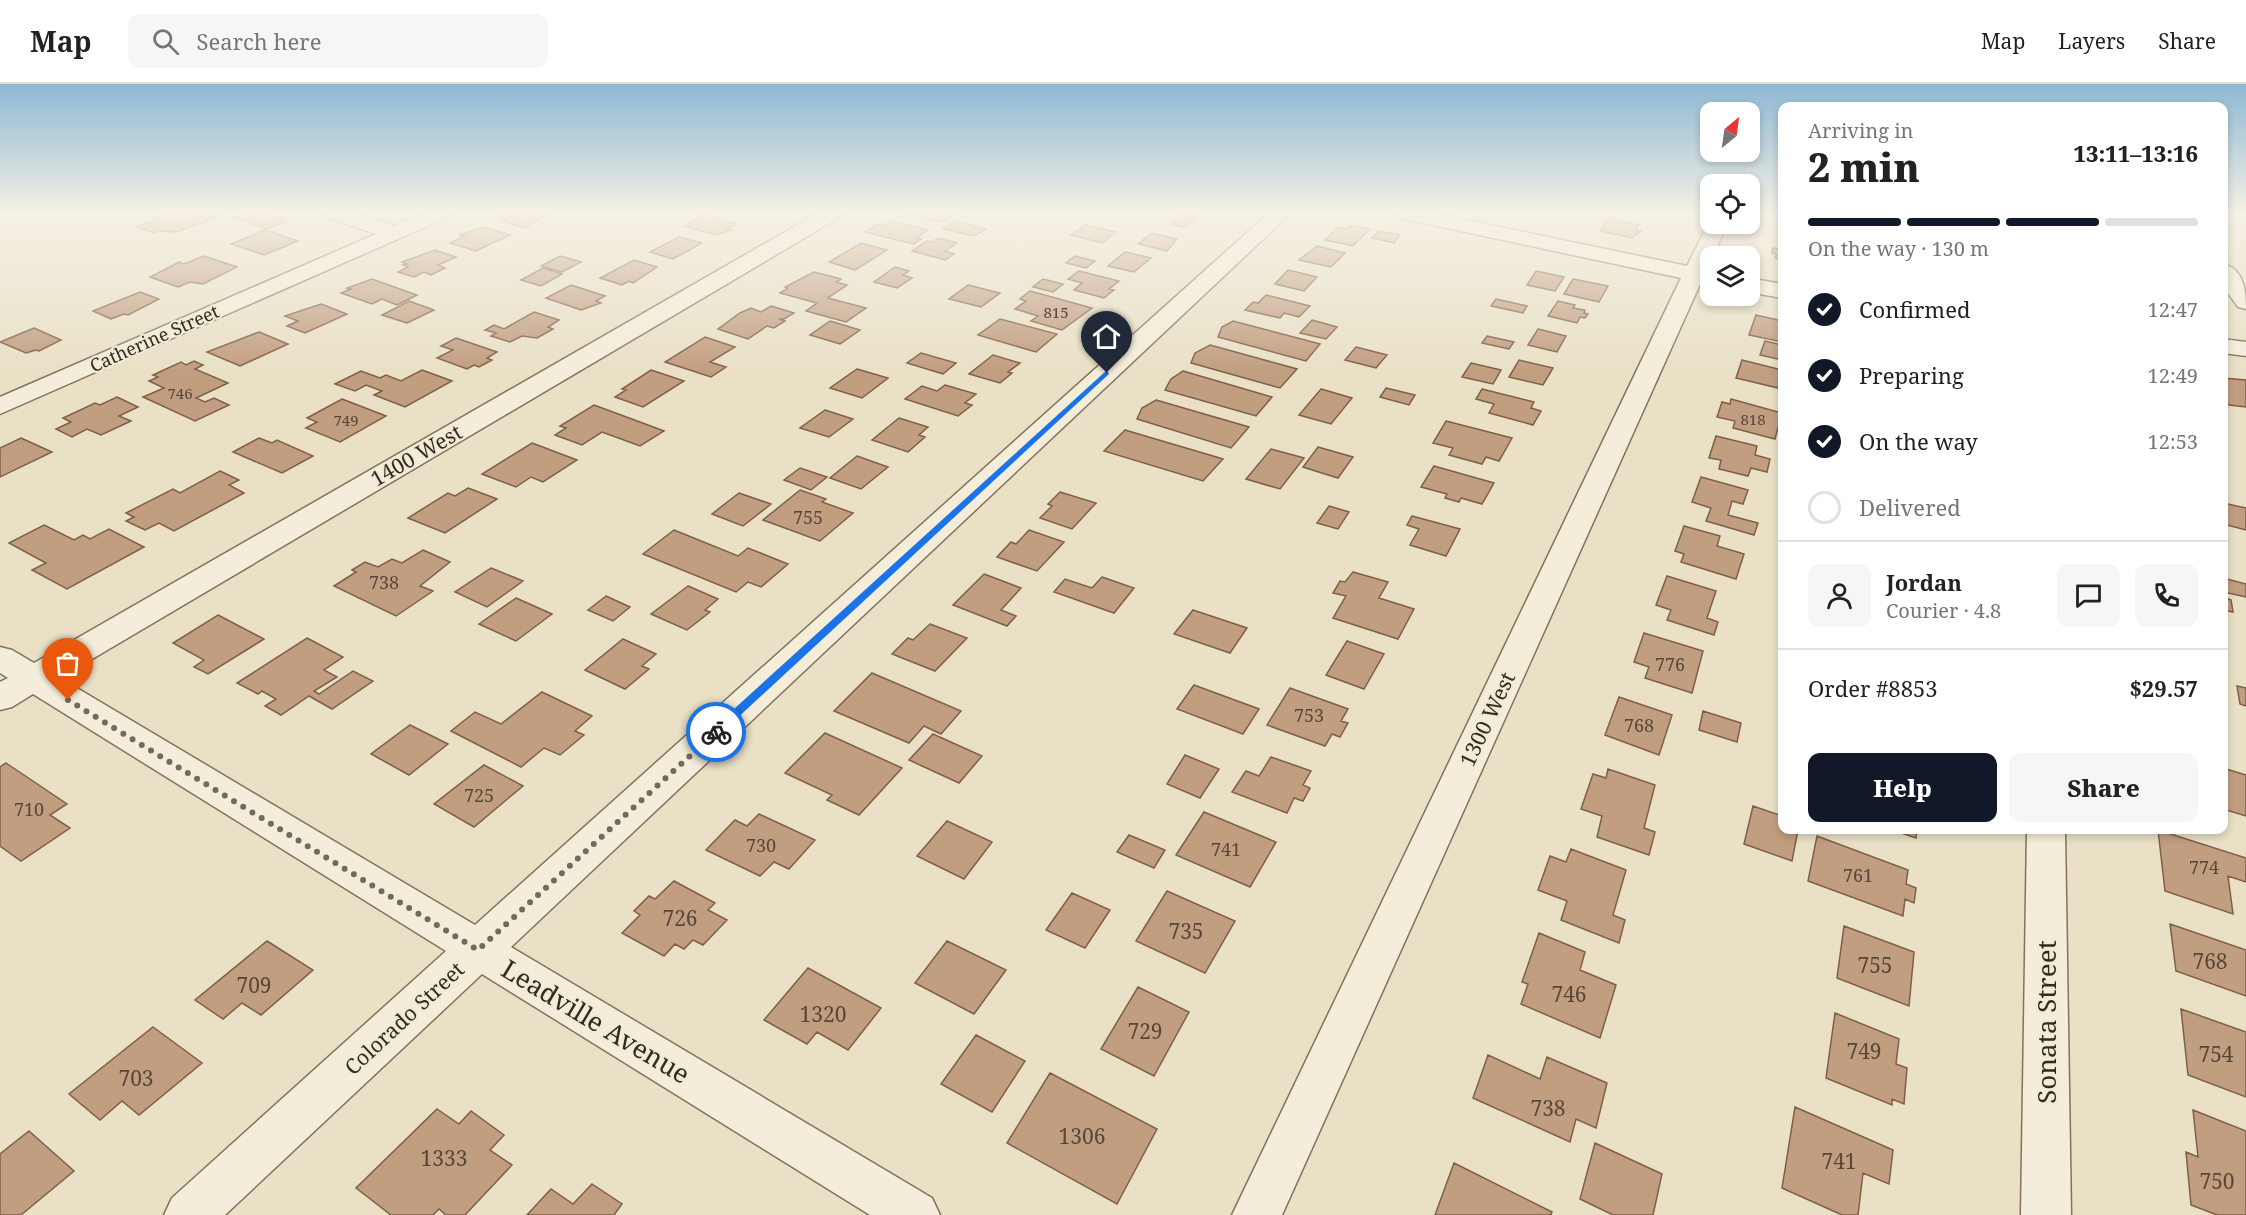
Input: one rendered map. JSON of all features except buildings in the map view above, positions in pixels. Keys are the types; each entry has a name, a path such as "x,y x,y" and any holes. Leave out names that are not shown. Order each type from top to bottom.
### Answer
{"street":[{"name":"Catherine Street","path":"0,406 321,266"},
{"name":"1400 West","path":"10,678 740,266"},
{"name":"Colorado Street","path":"189,1215 1223,266"},
{"path":"1654,266 1700,276"},
{"path":"2228,277 2246,302"},
{"name":"1300 West","path":"1257,1215 1700,280"},
{"path":"1760,287 1778,290"},
{"path":"2228,347 2246,349"},
{"name":"Leadville Avenue","path":"10,678 478,950 915,1215"},
{"name":"Sonata Street","path":"2046,834 2046,1215"}],"way so far":[{"path":"68,700 478,950 716,732"}],"route":[{"path":"716,732 1107,373"}]}
